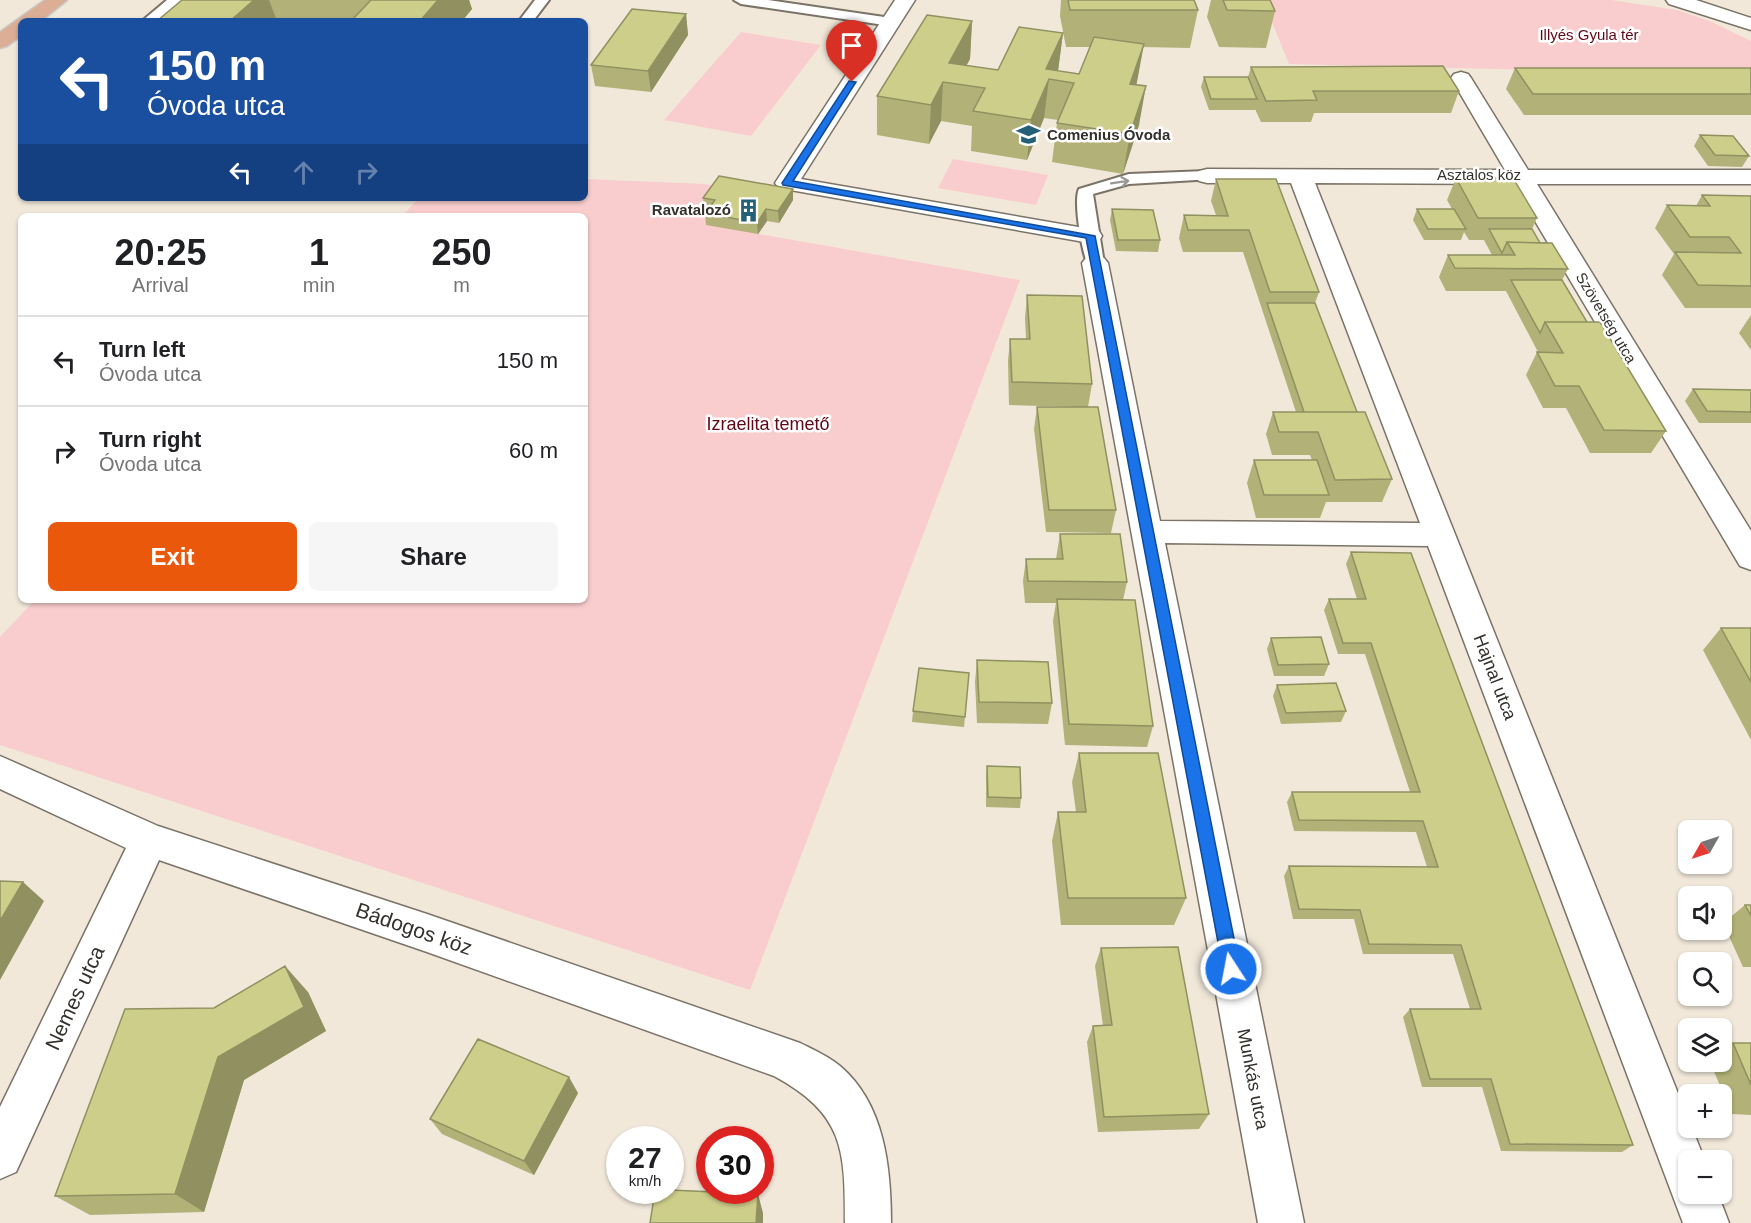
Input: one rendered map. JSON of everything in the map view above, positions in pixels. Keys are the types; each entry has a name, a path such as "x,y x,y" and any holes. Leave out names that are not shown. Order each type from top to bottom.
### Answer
{"main road":[{"path":"32,18 57,0"},
{"path":"0,42 18,28"}],"street":[{"path":"905,0 787,183 1090,236"},
{"path":"1676,0 1751,23"},
{"path":"1712,0 1751,7 1746,14 1751,23"},
{"name":"Szövetség utca","path":"1461,78 1751,558"},
{"name":"Hajnal utca","path":"1300,175 1678,1150"},
{"name":"Asztalos köz","path":"1207,176 1741,177"},
{"path":"1741,177 1751,201"},
{"name":"Munkás utca","path":"1095,264 1281,1223"},
{"path":"1146,532 1439,534"},
{"name":"Bádogos köz","path":"0,772 149,840 427,933 785,1058 828,1084 853,1118 868,1164 868,1223"},
{"name":"Nemes utca","path":"0,1156 149,840"},
{"path":"1699,1204 1706,1223"}],"lane":[{"path":"154,18 175,0"},
{"path":"528,18 542,0"},
{"path":"741,0 891,22"},
{"path":"1095,264 1086,213 1085,192 1098,185 1140,179 1207,176"}],"green space":[{"name":"Illyés Gyula tér","path":"1263,0 1611,0 1677,10 1712,22 1751,41 1751,75 1289,64"},
{"path":"741,32 821,45 751,136 664,120"},
{"path":"953,159 1048,175 1036,205 938,188"},
{"name":"Izraelita temető","path":"588,179 704,184 793,200 779,223 767,221 759,234 1020,280 750,990 0,745 0,637 32,603 588,603 588,213 405,213 416,201 588,201"}],"building":[{"path":"182,0 254,0 233,18 161,18"},
{"path":"371,0 438,0 423,18 354,18"},
{"path":"1068,0 1194,0 1198,10 1070,10"},
{"path":"1223,0 1270,0 1275,11 1227,10"},
{"path":"632,9 686,14 648,71 591,65"},
{"path":"927,15 972,21 949,63 998,70 1019,27 1063,33 1046,69 1079,74 1094,37 1144,44 1130,84 1146,86 1130,134 1057,123 1074,83 1049,79 1031,120 973,111 985,88 943,82 931,105 877,96"},
{"path":"1443,66 1459,91 1313,91 1317,100 1266,101 1251,67"},
{"path":"1515,68 1751,68 1751,94 1533,94"},
{"path":"1204,77 1248,77 1257,99 1211,99"},
{"path":"1700,135 1733,136 1749,156 1715,155"},
{"name":"Ravatalozó","path":"719,176 793,189 778,211 766,209 757,223 705,213 715,200 703,198"},
{"path":"1456,178 1513,178 1537,218 1478,218"},
{"path":"1216,179 1276,179 1319,292 1270,292 1249,230 1188,230 1184,215 1228,216"},
{"path":"1702,195 1751,196 1751,286 1698,285 1675,252 1741,253 1729,237 1690,237 1667,205 1710,206"},
{"path":"1112,209 1153,210 1160,240 1118,240"},
{"path":"1417,209 1454,209 1466,229 1428,229"},
{"path":"1489,229 1532,229 1540,243 1507,242 1502,253"},
{"path":"1507,242 1552,243 1568,269 1455,268 1448,255 1515,255"},
{"path":"1511,280 1562,280 1587,322 1545,322 1540,333"},
{"path":"1027,295 1082,296 1092,384 1012,382 1010,339 1030,339"},
{"path":"1267,303 1315,303 1357,412 1304,412"},
{"path":"1545,322 1600,322 1666,431 1604,430 1579,386 1555,386 1537,352 1563,353"},
{"path":"1693,389 1751,390 1751,412 1707,411"},
{"path":"1037,407 1098,407 1116,510 1049,510"},
{"path":"1273,412 1365,412 1392,479 1335,480 1318,432 1279,432"},
{"path":"1254,460 1317,460 1329,495 1264,495"},
{"path":"1060,534 1120,534 1127,582 1028,581 1026,559 1063,559"},
{"path":"1351,552 1411,553 1633,1145 1510,1144 1491,1079 1430,1079 1410,1009 1481,1009 1461,945 1369,944 1360,910 1299,909 1289,866 1438,867 1423,821 1299,820 1292,792 1420,792 1371,643 1343,643 1329,599 1366,599"},
{"path":"1057,599 1135,600 1153,726 1069,724"},
{"path":"1721,628 1751,628 1751,682"},
{"path":"1321,637 1329,664 1278,665 1271,638"},
{"path":"977,660 1048,662 1052,703 979,702"},
{"path":"919,668 969,673 965,717 913,711"},
{"path":"1336,683 1346,711 1286,713 1277,685"},
{"path":"1079,753 1158,753 1186,898 1068,898 1058,812 1086,812"},
{"path":"987,766 1020,767 1021,798 988,797"},
{"path":"0,881 23,882 0,921"},
{"path":"1745,905 1751,905 1751,916"},
{"path":"1178,947 1209,1114 1104,1117 1093,1026 1112,1025 1101,948"},
{"path":"285,966 304,1007 218,1057 175,1194 55,1196 125,1009 214,1008"},
{"path":"478,1039 569,1077 524,1161 430,1119"},
{"path":"1733,1043 1751,1043 1751,1085"},
{"path":"684,1191 696,1191 696,1204 757,1204 756,1223 650,1223 653,1204 684,1204"}],"place":[{"name":"Comenius Óvoda","path":"1029,135"},
{"name":"Ravatalozó","path":"749,210"}],"route":[{"path":"852,82 787,183 1090,236 1231,969"}]}
